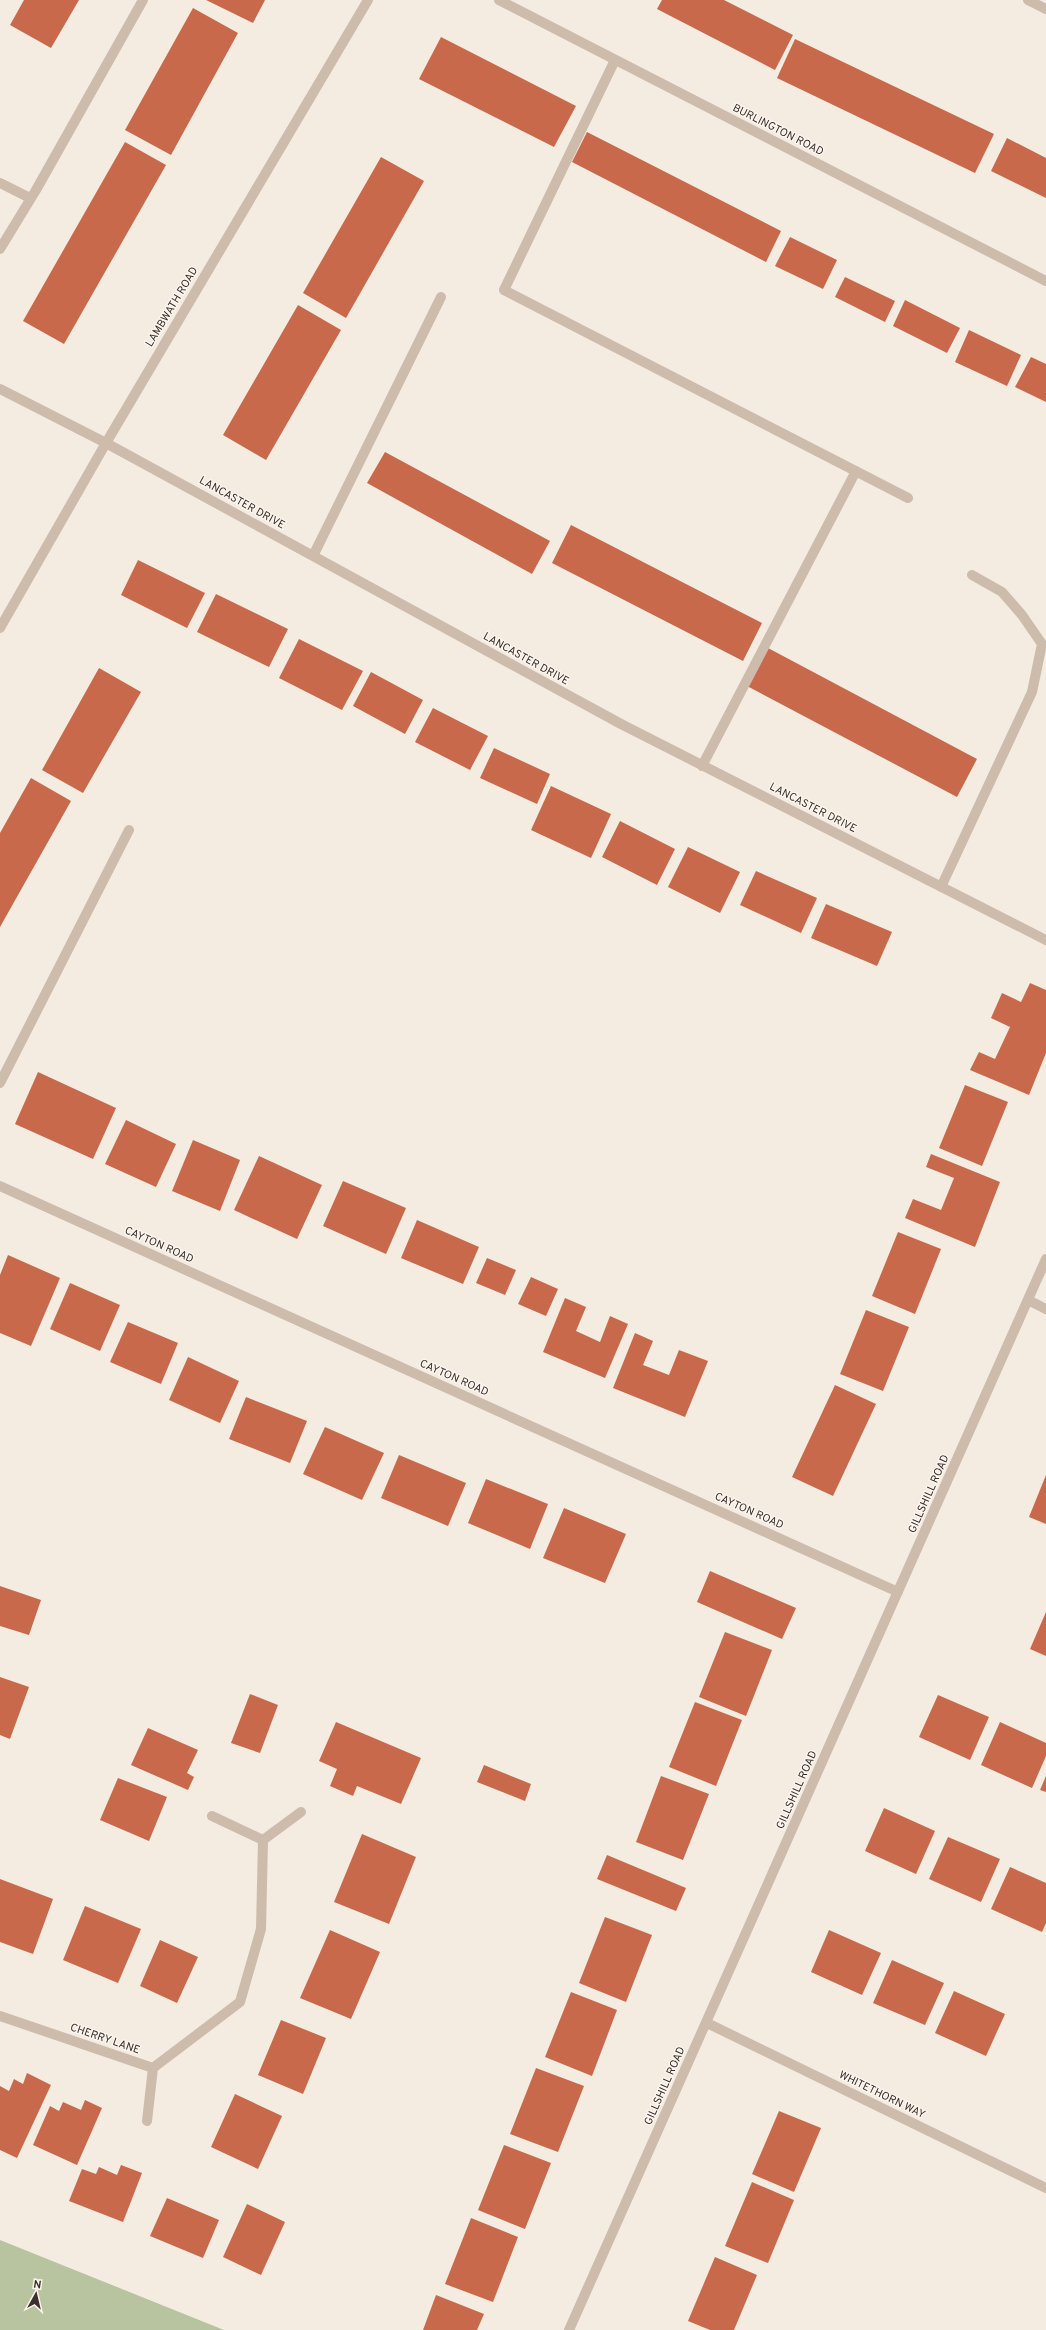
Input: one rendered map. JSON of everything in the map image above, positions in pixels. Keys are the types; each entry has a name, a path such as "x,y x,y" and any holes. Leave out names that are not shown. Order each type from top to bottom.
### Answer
{"street":[{"path":"0,249 143,0"},
{"name":"LAMBWATH ROAD","path":"0,628 106,443 368,0"},
{"name":"BURLINGTON ROAD","path":"499,0 1046,281"},
{"path":"1028,0 1046,9"},
{"path":"615,60 504,290 908,498"},
{"path":"0,182 30,198"},
{"path":"313,556 441,297"},
{"name":"LANCASTER DRIVE","path":"0,389 106,443 621,724 1046,940"},
{"path":"702,766 856,471"},
{"path":"941,887 1032,692 1042,644 1022,615 1002,592 972,575"},
{"path":"0,1083 130,830"},
{"name":"CAYTON ROAD","path":"0,1186 898,1592"},
{"name":"GILLSHILL ROAD","path":"569,2330 1046,1260"},
{"path":"1028,1300 1046,1309"},
{"path":"263,1840 301,1812"},
{"path":"212,1816 263,1840"},
{"path":"147,2121 153,2068 240,2002 261,1929 263,1840"},
{"name":"CHERRY LANE","path":"0,2016 153,2068"},
{"name":"WHITETHORN WAY","path":"707,2023 1046,2188"}],"green space":[{"path":"0,2240 224,2330 0,2330"}],"building":[{"path":"24,0 79,0 51,48 10,25"},
{"path":"206,0 265,0 253,23"},
{"path":"662,0 724,0 793,35 775,70 657,9"},
{"path":"193,8 238,33 171,155 125,130"},
{"path":"441,37 576,106 554,147 419,79"},
{"path":"795,39 994,134 975,173 777,78"},
{"path":"587,132 781,231 766,262 572,162"},
{"path":"1007,138 1046,158 1046,198 991,171"},
{"path":"125,142 166,165 64,344 23,321"},
{"path":"381,157 424,181 346,318 303,293"},
{"path":"790,237 837,260 823,289 775,266"},
{"path":"845,277 895,301 885,322 835,297"},
{"path":"905,300 960,328 947,353 893,326"},
{"path":"298,305 341,330 266,460 223,435"},
{"path":"969,330 1021,355 1007,386 955,362"},
{"path":"1031,357 1046,364 1046,402 1015,387"},
{"path":"385,452 550,541 532,574 367,483"},
{"path":"571,525 762,623 743,661 552,563"},
{"path":"138,560 205,593 187,628 121,595"},
{"path":"216,594 288,629 269,667 197,632"},
{"path":"299,639 363,671 342,710 279,678"},
{"path":"768,648 977,759 957,797 747,686"},
{"path":"99,668 141,692 83,793 42,770"},
{"path":"371,672 423,700 405,734 353,706"},
{"path":"433,708 488,736 470,770 415,742"},
{"path":"494,748 550,774 537,804 480,778"},
{"path":"31,778 71,801 0,927 0,833"},
{"path":"551,786 611,814 591,858 531,830"},
{"path":"620,821 675,849 657,885 602,857"},
{"path":"688,847 740,872 720,913 668,887"},
{"path":"756,871 817,898 801,933 740,905"},
{"path":"826,904 892,932 877,966 811,938"},
{"path":"1030,983 1046,990 1046,1053 1029,1095 970,1070 979,1052 995,1059 1010,1027 991,1018 1002,993 1021,1002"},
{"path":"38,1072 116,1108 93,1159 15,1124"},
{"path":"965,1085 1008,1102 982,1166 939,1148"},
{"path":"126,1120 176,1144 156,1187 105,1164"},
{"path":"193,1140 240,1160 220,1211 172,1191"},
{"path":"931,1154 1000,1182 975,1247 905,1218 913,1199 941,1210 954,1178 926,1167"},
{"path":"259,1156 322,1185 297,1239 234,1210"},
{"path":"343,1181 406,1208 386,1254 323,1226"},
{"path":"417,1220 479,1247 463,1284 401,1258"},
{"path":"898,1232 941,1249 915,1314 872,1296"},
{"path":"8,1255 60,1278 31,1346 0,1333 0,1275"},
{"path":"487,1258 516,1270 505,1295 476,1283"},
{"path":"531,1277 558,1289 546,1316 518,1304"},
{"path":"70,1283 120,1305 100,1351 50,1329"},
{"path":"565,1298 586,1307 576,1331 600,1342 610,1316 628,1324 605,1378 543,1352"},
{"path":"866,1310 909,1327 883,1391 840,1374"},
{"path":"128,1322 178,1343 161,1384 110,1362"},
{"path":"635,1333 653,1341 643,1365 669,1375 679,1350 708,1361 685,1417 613,1388"},
{"path":"188,1357 239,1381 220,1423 169,1400"},
{"path":"835,1385 876,1404 833,1496 792,1477"},
{"path":"246,1397 307,1421 290,1463 229,1439"},
{"path":"325,1427 384,1453 362,1500 303,1474"},
{"path":"399,1455 466,1483 448,1526 381,1498"},
{"path":"1046,1475 1046,1524 1029,1517"},
{"path":"486,1479 548,1504 530,1549 468,1523"},
{"path":"564,1508 626,1534 605,1583 543,1558"},
{"path":"710,1571 796,1608 782,1639 697,1602"},
{"path":"0,1586 41,1600 29,1635 0,1626"},
{"path":"1046,1612 1046,1656 1030,1649"},
{"path":"725,1632 772,1650 746,1716 699,1697"},
{"path":"0,1677 29,1687 10,1739 0,1735"},
{"path":"250,1694 278,1705 260,1753 231,1743"},
{"path":"938,1695 989,1717 970,1760 919,1737"},
{"path":"695,1702 742,1720 716,1786 669,1767"},
{"path":"336,1722 421,1758 401,1804 357,1786 353,1796 330,1786 337,1769 319,1761"},
{"path":"1000,1722 1046,1743 1046,1756 1032,1788 981,1765"},
{"path":"148,1728 198,1750 187,1773 194,1777 188,1790 131,1765"},
{"path":"484,1765 531,1784 525,1801 477,1782"},
{"path":"661,1776 709,1794 683,1860 636,1842"},
{"path":"1046,1776 1046,1792 1040,1790"},
{"path":"118,1778 167,1797 149,1841 100,1820"},
{"path":"884,1808 935,1831 916,1874 865,1851"},
{"path":"362,1834 416,1857 389,1924 334,1902"},
{"path":"948,1837 1000,1859 981,1902 929,1879"},
{"path":"607,1855 686,1888 676,1911 597,1879"},
{"path":"1010,1867 1046,1883 1046,1923 1042,1932 991,1909"},
{"path":"0,1879 53,1899 33,1954 0,1942"},
{"path":"85,1906 141,1929 118,1983 63,1960"},
{"path":"605,1917 652,1935 626,2002 579,1983"},
{"path":"330,1930 380,1952 351,2019 300,1998"},
{"path":"829,1930 881,1953 862,1995 811,1972"},
{"path":"160,1940 198,1957 177,2003 140,1986"},
{"path":"892,1960 944,1983 925,2025 873,2003"},
{"path":"954,1991 1005,2014 986,2056 935,2033"},
{"path":"571,1992 617,2010 592,2076 545,2057"},
{"path":"281,2020 326,2038 303,2094 258,2075"},
{"path":"536,2068 584,2086 558,2152 510,2134"},
{"path":"27,2073 51,2085 17,2158 0,2150 0,2086 9,2091 14,2079 23,2084"},
{"path":"235,2094 282,2116 258,2169 211,2147"},
{"path":"85,2100 102,2108 77,2165 33,2145 50,2106 59,2111 63,2102 81,2110"},
{"path":"779,2111 821,2128 794,2192 752,2174"},
{"path":"504,2145 551,2163 525,2229 478,2210"},
{"path":"121,2165 142,2173 123,2222 69,2201 82,2169 96,2174 99,2167 117,2175"},
{"path":"752,2182 794,2200 768,2263 725,2246"},
{"path":"167,2198 219,2220 203,2258 150,2236"},
{"path":"247,2204 285,2222 261,2275 223,2257"},
{"path":"471,2218 518,2237 493,2302 445,2284"},
{"path":"715,2257 757,2275 734,2330 710,2330 688,2321"},
{"path":"436,2295 484,2314 477,2330 423,2330"}]}
